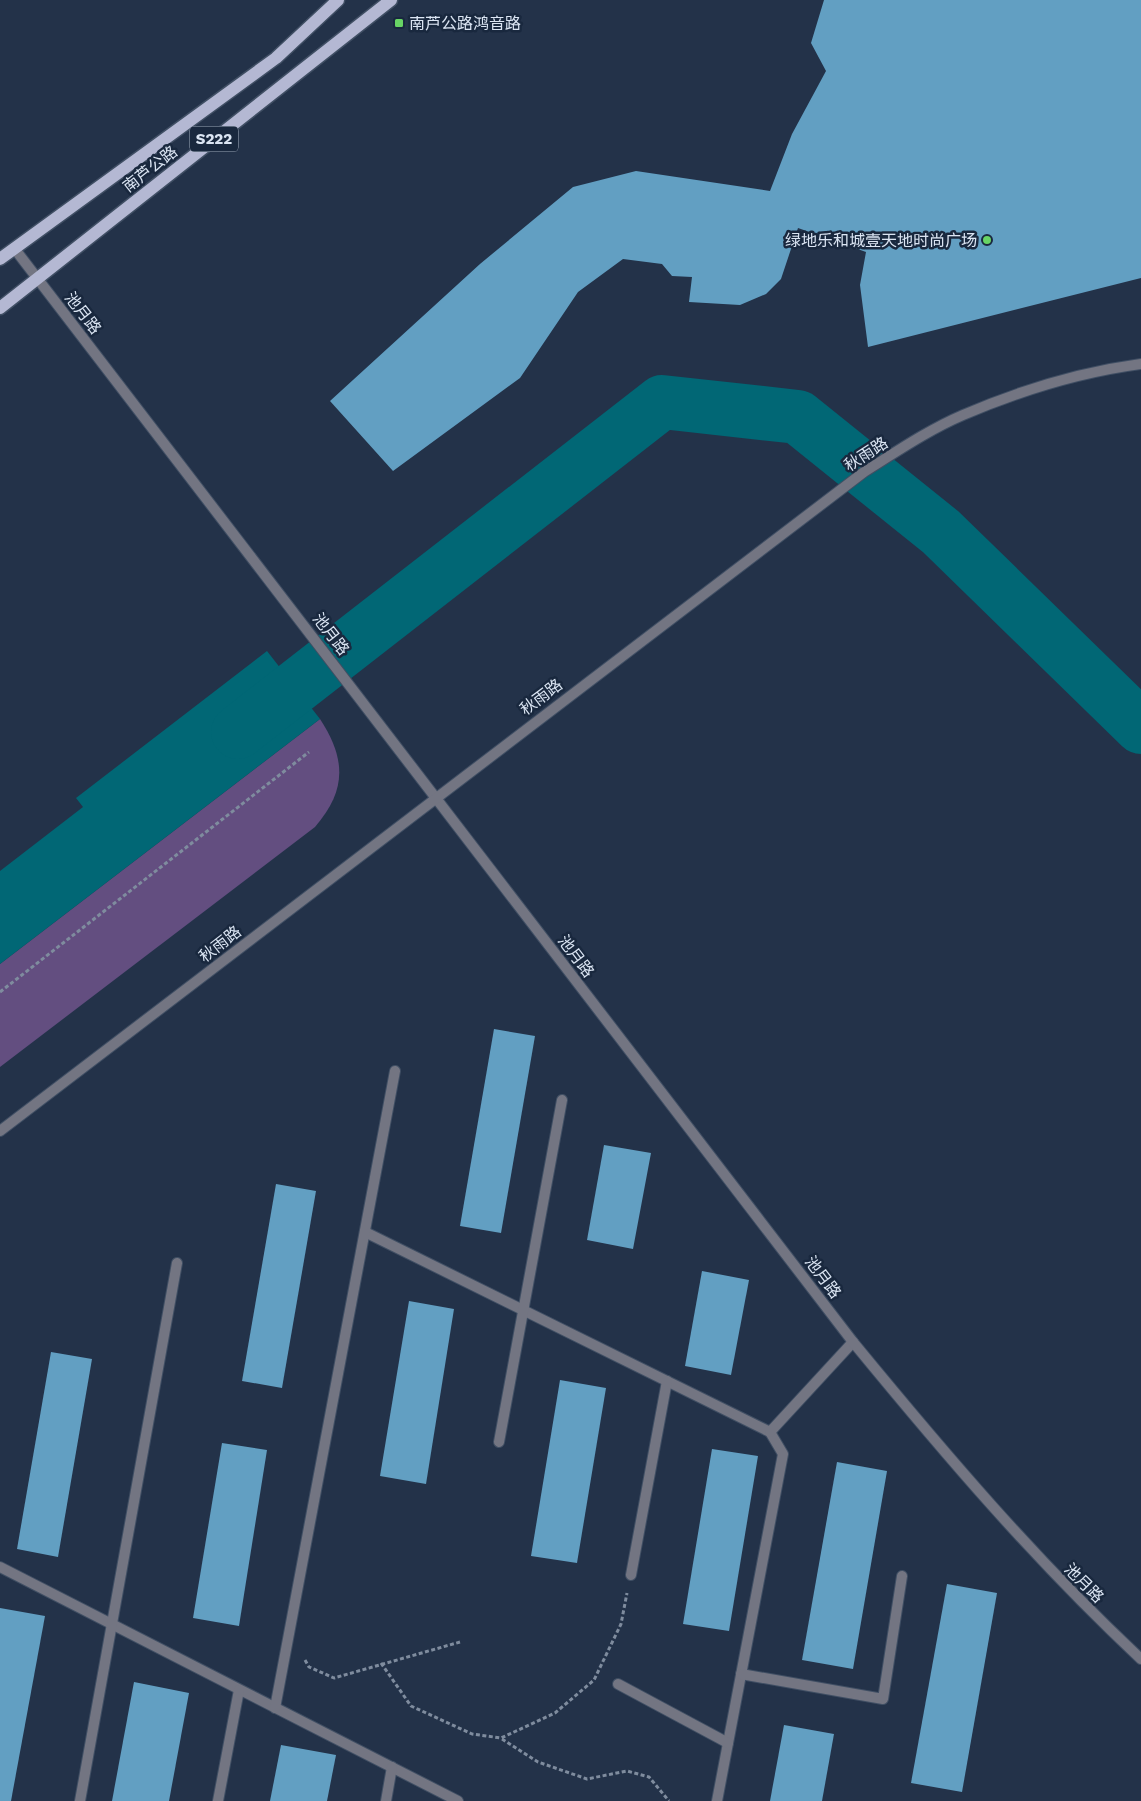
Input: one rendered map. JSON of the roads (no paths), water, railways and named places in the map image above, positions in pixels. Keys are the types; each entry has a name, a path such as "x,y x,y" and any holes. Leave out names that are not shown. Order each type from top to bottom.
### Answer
{"main road":[{"name":"南芦公路","path":"0,259 276,58 338,0"},
{"name":"南芦公路","path":"0,308 391,0"}],"street":[{"name":"池月路","path":"14,248 288,602 853,1342 981,1496 1043,1564 1141,1659"},
{"name":"秋雨路","path":"0,1131 436,796 864,472 913,441 962,416 1016,395 1069,379 1141,364"},
{"path":"275,1708 395,1071"},
{"path":"499,1442 562,1100"},
{"path":"365,1232 770,1432 783,1454 716,1801"},
{"path":"80,1801 177,1263"},
{"path":"770,1432 853,1342"},
{"path":"631,1576 667,1381"},
{"path":"0,1567 458,1801"},
{"path":"741,1674 883,1699 902,1576"},
{"path":"618,1684 728,1742"},
{"path":"218,1801 239,1690"},
{"path":"386,1801 392,1767"}],"waterway":[{"path":"238,732 662,402 798,417 941,532 1141,727"}],"place":[{"name":"南芦公路鸿音路","path":"399,23"},
{"name":"绿地乐和城壹天地时尚广场","path":"987,240"}]}
